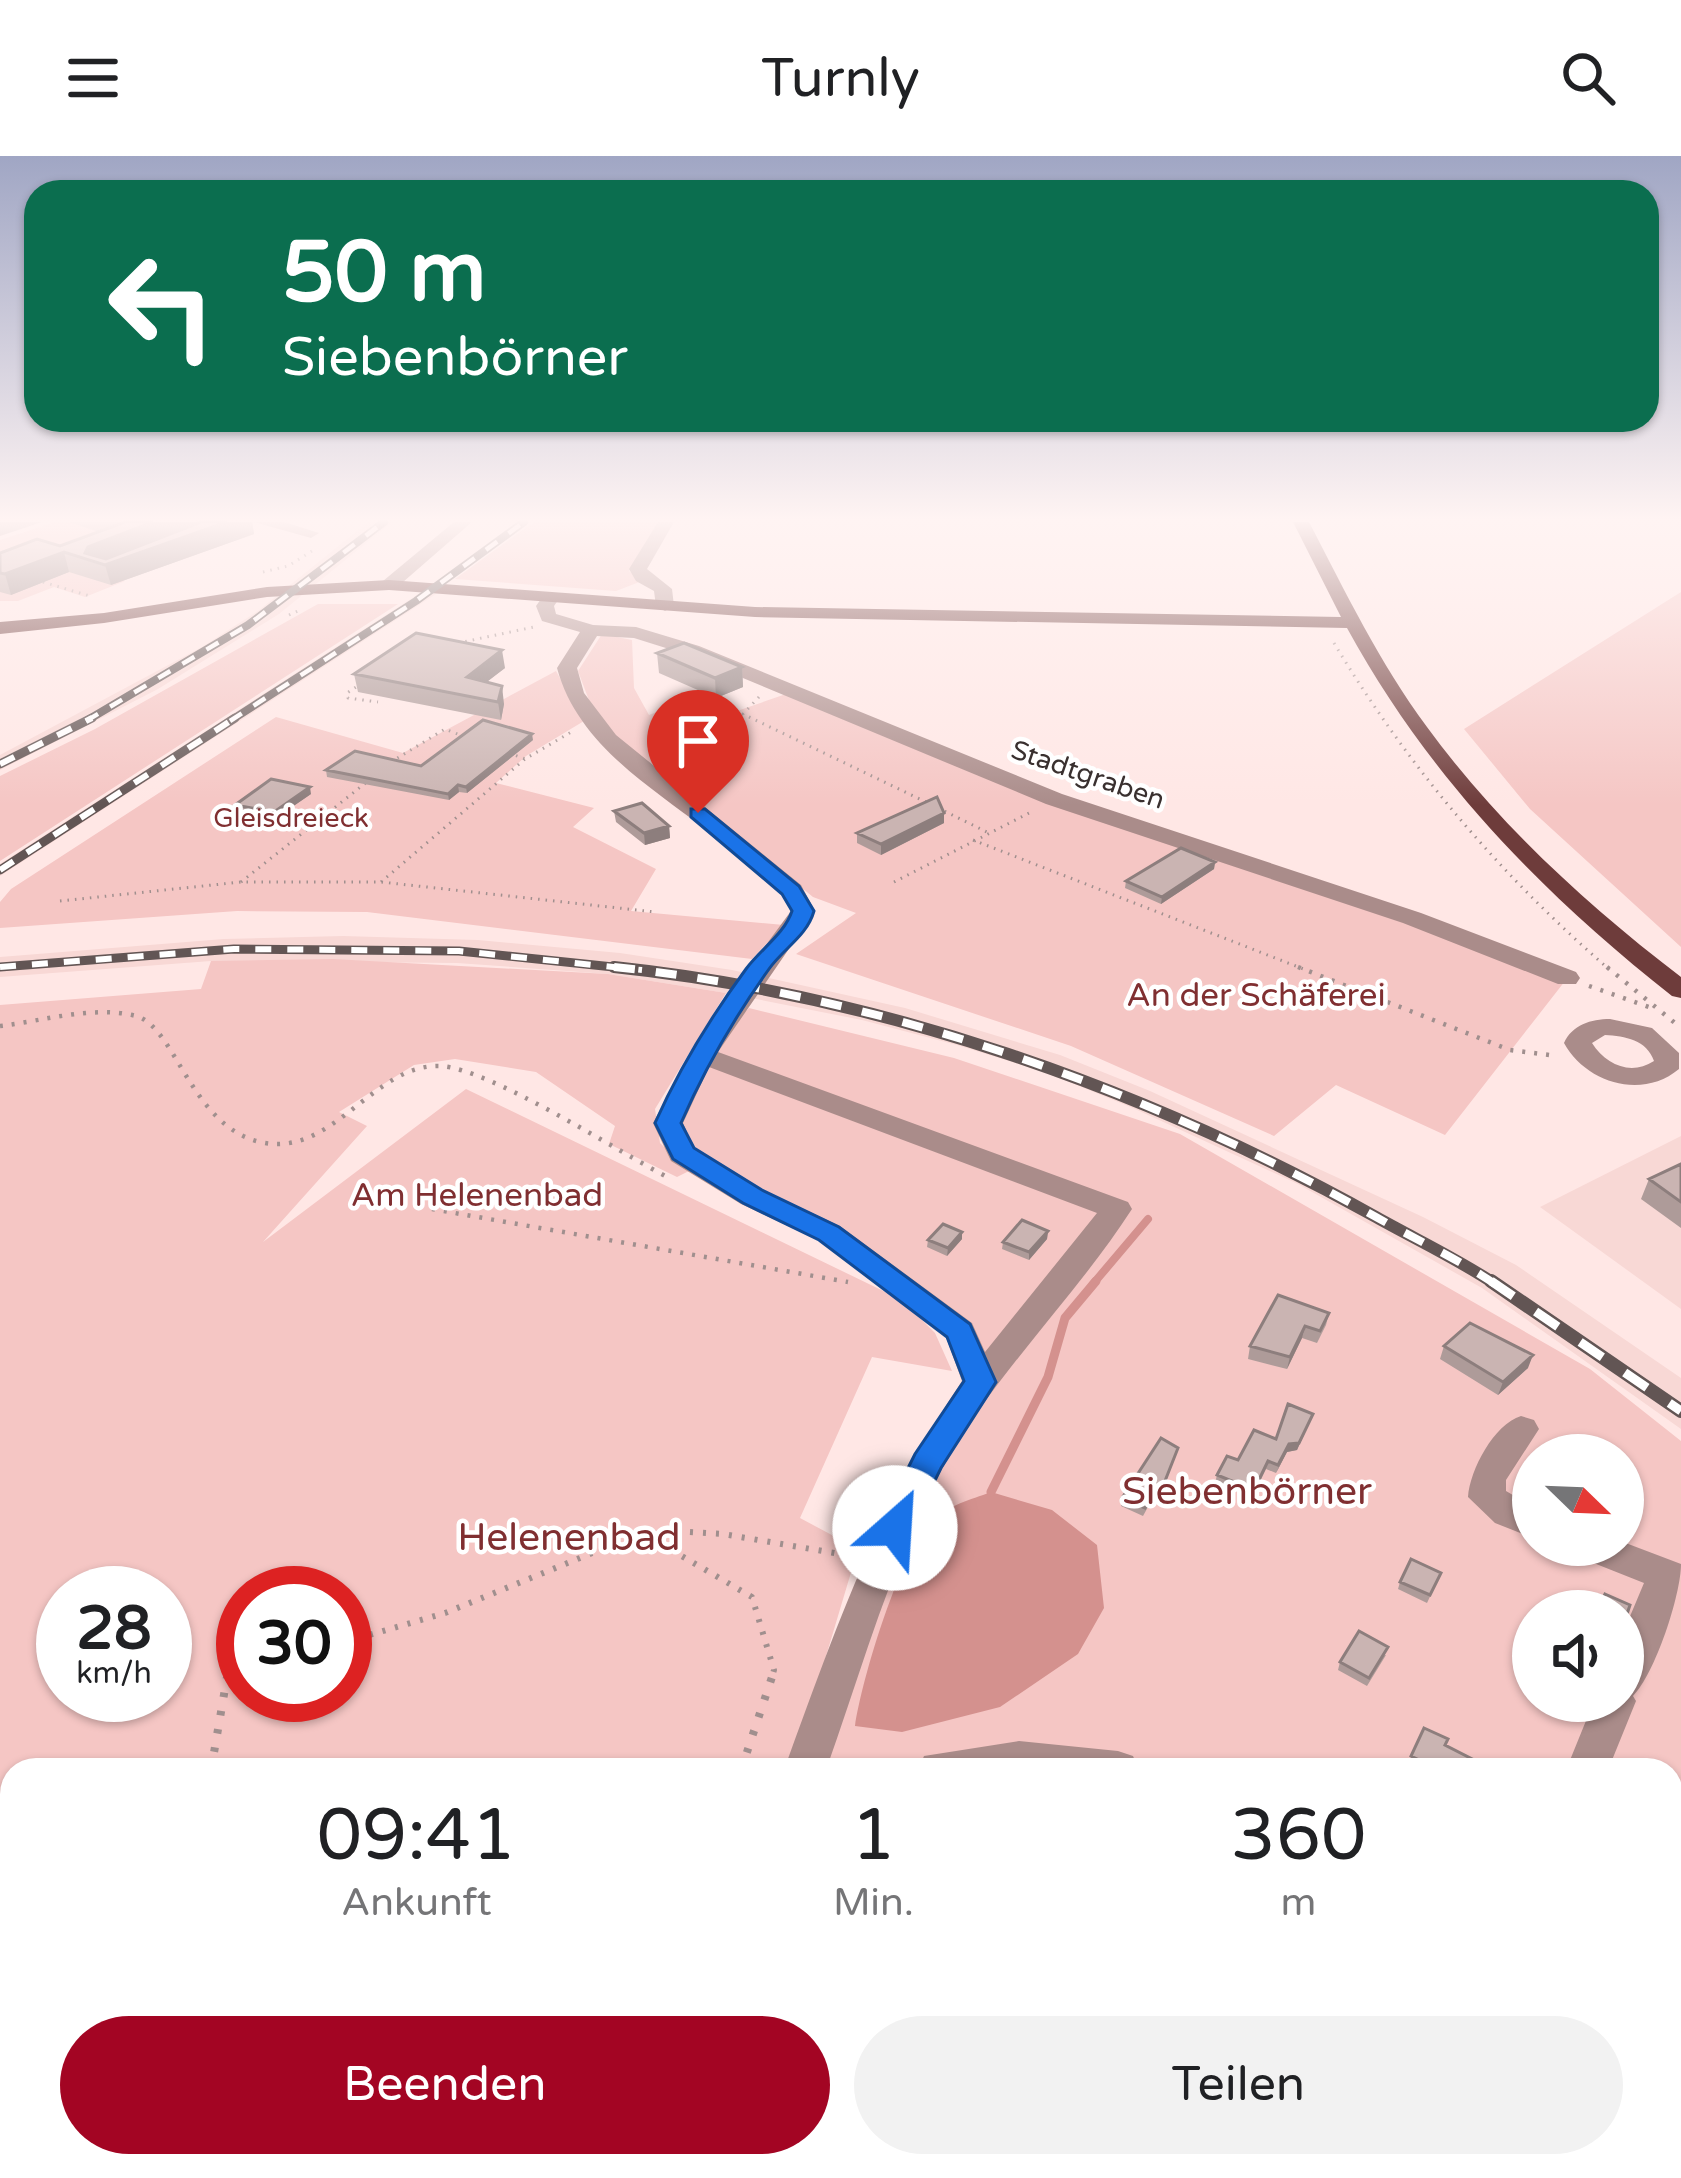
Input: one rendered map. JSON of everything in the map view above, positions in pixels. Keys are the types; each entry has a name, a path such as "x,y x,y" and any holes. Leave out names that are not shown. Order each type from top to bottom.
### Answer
{"main road":[{"path":"0,628 106,616"},
{"path":"1060,616 1355,623"},
{"path":"1230,618 1261,616"},
{"path":"1319,616 1355,623"},
{"path":"1351,616 1421,732 1490,818 1593,918 1681,990"}],"street":[{"path":"549,616 557,622"},
{"name":"Stadtgraben","path":"557,622 657,637 1054,799 1391,911 1567,978"},
{"path":"592,630 569,658 567,669 578,699 669,792 791,890 803,911 799,925 766,958 722,1020 668,1123 682,1154 752,1197 829,1233 913,1293 960,1331 980,1382"},
{"path":"1600,1027 1628,1029 1654,1040 1669,1055 1669,1082 1620,1074 1586,1058 1578,1043 1581,1036 1600,1027"},
{"path":"702,1055 1117,1209 980,1382 927,1462 880,1561 809,1758"},
{"path":"1518,1434 1521,1430"},
{"path":"1512,1443 1488,1478 1486,1497 1512,1515"},
{"path":"1644,1566 1667,1575 1644,1631"},
{"path":"1592,1758 1606,1722"}],"path":[{"path":"446,648 477,635 557,622"},
{"path":"1328,635 1415,772 1485,854 1681,1028"},
{"path":"364,682 347,692 348,698 378,702"},
{"path":"771,684 743,714 991,834"},
{"path":"381,882 525,759 596,722"},
{"path":"385,767 445,729 465,737"},
{"path":"505,752 525,759"},
{"path":"241,882 367,781"},
{"path":"894,882 1054,799"},
{"path":"973,840 1510,1050 1586,1058"},
{"path":"60,901 241,882 381,882 655,912"},
{"path":"1567,978 1658,1010"},
{"path":"0,1026 111,1014 137,1016 158,1027 176,1066 226,1125 262,1143 290,1143 342,1120 414,1070 456,1069 672,1179"},
{"path":"432,1209 854,1283"},
{"path":"671,1531 680,1556 752,1597 774,1670 745,1758"},
{"path":"372,1634 445,1613 602,1549 671,1531 723,1534 880,1561"},
{"path":"213,1758 219,1722"}],"shaded area":[{"path":"250,616 275,616 158,689 0,770 0,755 202,647"},
{"path":"384,616 401,616 0,876 0,864"},
{"path":"224,939 478,940 620,953 732,970 905,1008 1060,1055 1150,1091 1516,1265 1681,1378 1681,1429 1482,1288 1298,1184 1045,1072 957,1045 726,993 608,974 457,963 211,961 0,977 0,957"},
{"path":"1681,1136 1681,1309 1540,1207"},
{"path":"991,1492 1052,1510 1097,1545 1104,1608 1078,1654 1000,1707 902,1732 855,1726 884,1618 920,1537 945,1511"}],"green space":[{"path":"296,616 379,616 0,861 0,776 95,729"},
{"path":"1642,616 1681,616 1681,947 1530,809 1464,729"},
{"name":"An der Schäferei","path":"602,634 632,640 634,688 649,715 696,697 737,711 786,694 1565,981 1445,1135 1336,1085 1274,1136 1071,1046 796,954 856,913 813,897 614,735 590,703 578,671"},
{"name":"Gleisdreieck","path":"556,671 584,721 526,756 496,783 594,808 573,827 656,869 631,911 784,925 752,959 367,912 237,911 0,928 0,902 11,889 276,717 403,753"},
{"path":"333,959 608,974 726,993 655,1109 660,1143 689,1171 677,1177 609,1144 615,1126 536,1072 455,1059 414,1065 339,1112 367,1126 263,1242 466,1089 902,1300 935,1333 952,1371 872,1357 800,1518 858,1549 796,1758 0,1758 0,1005 201,989 211,961"},
{"name":"Siebenbörner","path":"749,1008 954,1058 1180,1134 1590,1369 1681,1441 1681,1758 827,1758 895,1554 989,1382 963,1322 682,1154 669,1123 730,1028"}],"building":[{"path":"416,633 502,650 467,677 502,686 498,702 354,674"},
{"path":"684,643 742,667 715,678 657,653"},
{"path":"483,720 532,734 466,787 458,785 448,794 326,770 355,751 421,766"},
{"path":"271,779 310,787 274,812 235,805"},
{"path":"937,797 944,813 881,844 857,833"},
{"path":"642,803 669,826 644,833 614,811"},
{"path":"1181,848 1215,862 1162,897 1126,881"},
{"path":"1681,1164 1681,1202 1649,1179"},
{"path":"1022,1220 1048,1231 1029,1252 1003,1242"},
{"path":"943,1224 962,1232 948,1248 928,1240"},
{"path":"1278,1295 1329,1313 1320,1331 1305,1326 1290,1357 1250,1346"},
{"path":"1470,1323 1533,1355 1503,1382 1444,1346"},
{"path":"1288,1404 1313,1414 1299,1443 1289,1444 1278,1465 1268,1461 1254,1490 1217,1475 1227,1456 1238,1460 1254,1430 1276,1439"},
{"path":"1161,1438 1178,1448 1161,1491 1156,1488 1145,1508 1122,1498"},
{"path":"1411,1559 1441,1573 1430,1595 1400,1582"},
{"path":"1359,1631 1388,1647 1369,1678 1340,1662"},
{"path":"1424,1728 1448,1739 1445,1745 1470,1758 1415,1758 1411,1756"}],"waterway":[{"name":"Siebenbörner","path":"1093,1284 1148,1219"},
{"name":"Siebenbörner","path":"991,1492 1048,1377 1065,1318 1096,1281"}],"railway":[{"path":"86,721 259,616"},
{"path":"230,721 392,616"},
{"path":"86,721 92,718"},
{"path":"0,870 235,718"},
{"path":"0,764 86,721"},
{"path":"0,967 234,949 459,951 618,967"},
{"path":"618,967 642,970"},
{"path":"618,967 714,980 911,1024 1103,1088 1287,1170 1495,1284"},
{"path":"1491,1281 1681,1411"}],"route":[{"path":"698,813 791,890 803,911 799,925 766,958 722,1020 688,1078 668,1123 682,1154 752,1197 829,1233 913,1293 960,1331 980,1382 927,1462 895,1528"}],"park label":[{"name":"Am Helenenbad","path":"477,1195"},
{"name":"Helenenbad","path":"569,1537"}]}
